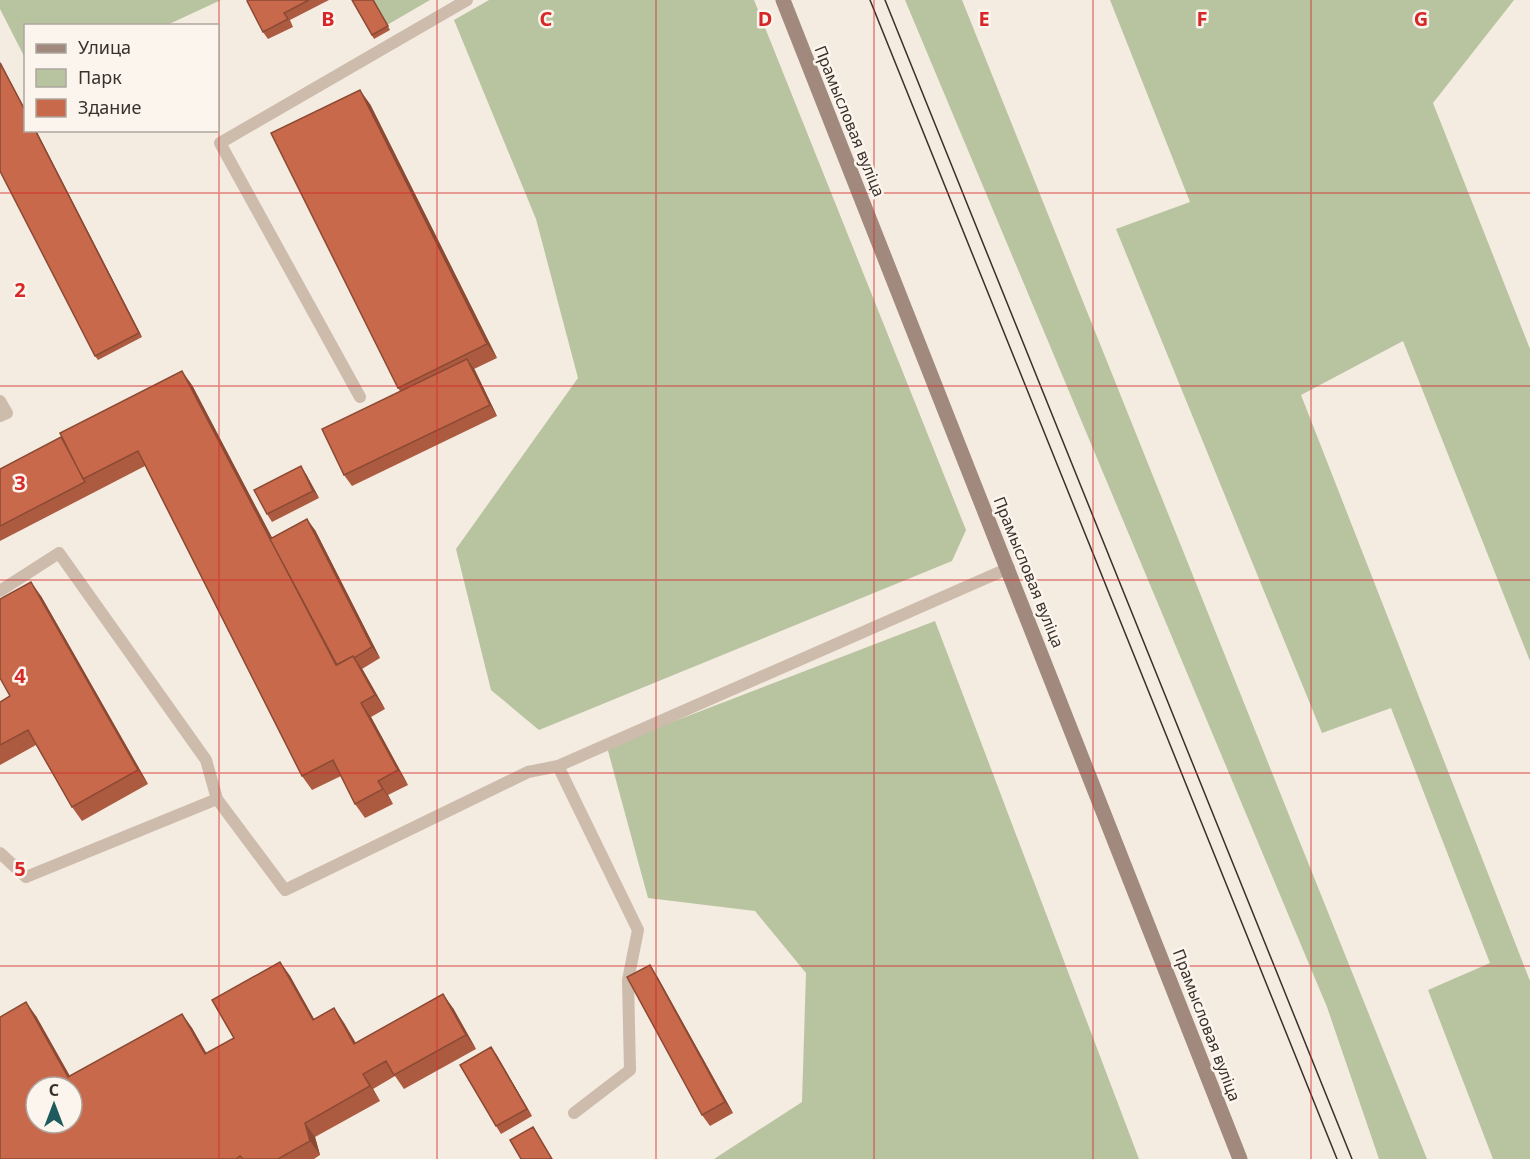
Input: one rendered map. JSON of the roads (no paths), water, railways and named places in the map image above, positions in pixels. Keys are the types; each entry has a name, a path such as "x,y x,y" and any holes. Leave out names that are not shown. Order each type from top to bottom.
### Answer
{"main road":[{"name":"Прамысловая вуліца","path":"783,0 1009,568 1240,1159"}],"lane":[{"path":"360,397 220,143 467,0"},
{"path":"0,401 7,412 0,416"},
{"path":"0,591 59,553 206,760 217,799 285,890 528,772 558,766 1009,568"},
{"path":"558,766 638,930 628,980 630,1070 573,1113"},
{"path":"0,853 26,877 217,799"}],"tram line":[{"path":"870,0 1337,1159"},
{"path":"885,0 1352,1159"}]}
